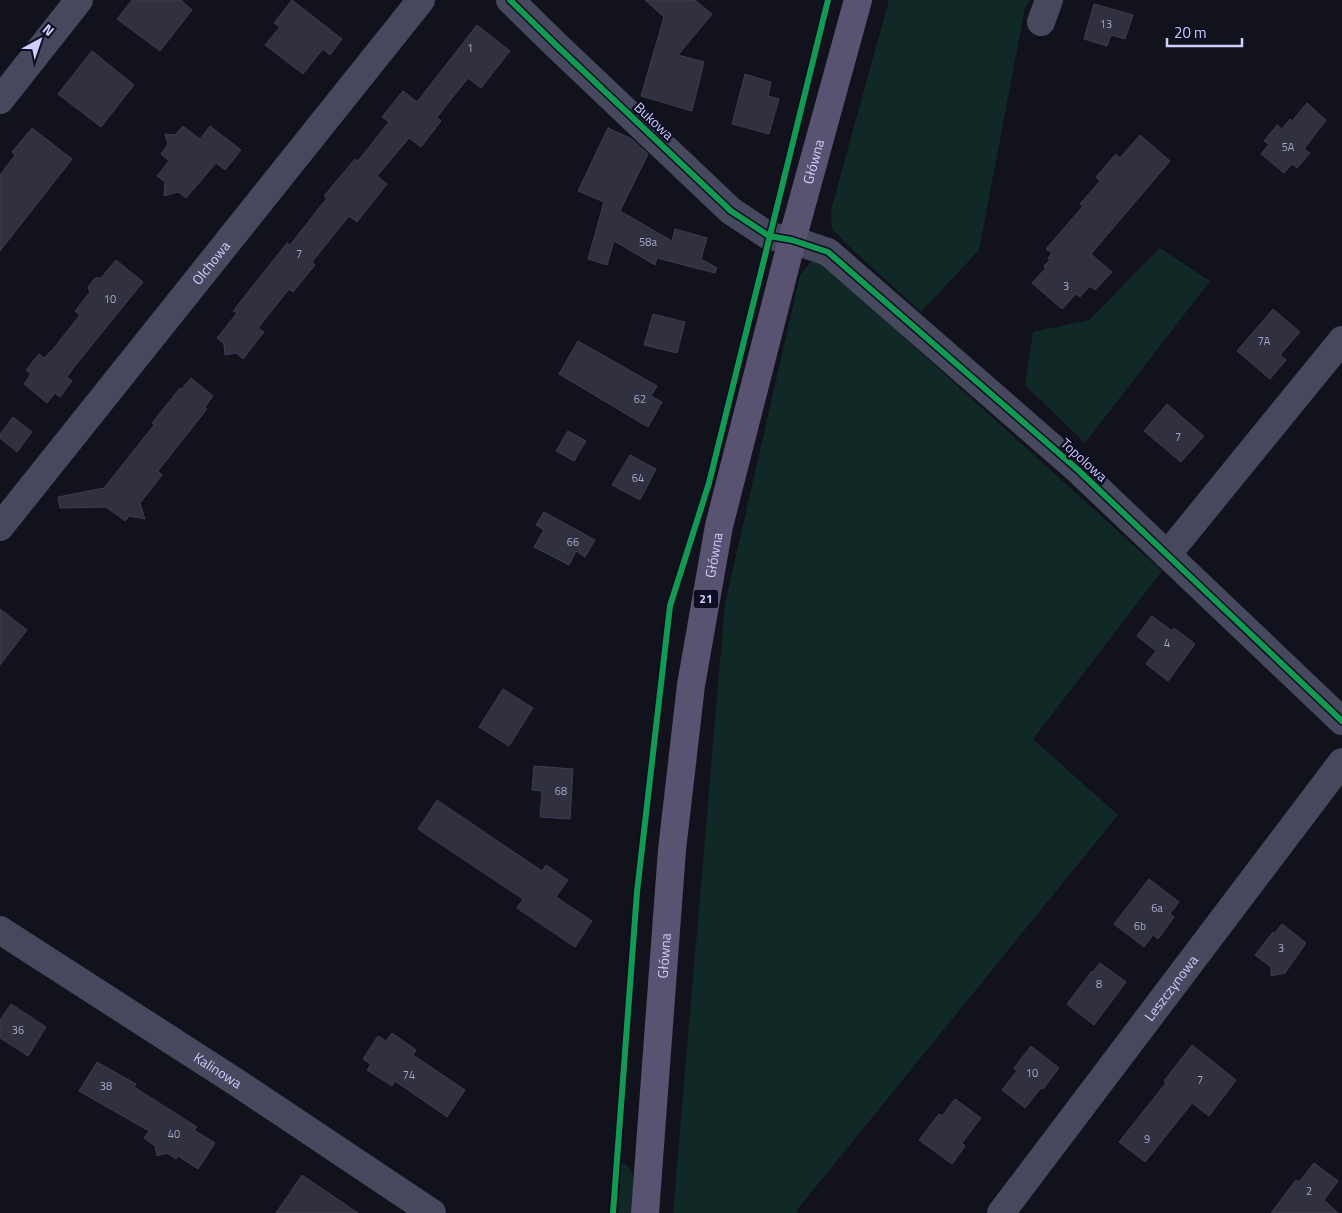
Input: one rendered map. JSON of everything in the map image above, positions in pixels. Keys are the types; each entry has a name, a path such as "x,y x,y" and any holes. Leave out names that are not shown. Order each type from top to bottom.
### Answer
{"main road":[{"name":"Główna","path":"646,1213 672,850 691,685 719,526 792,240 858,0"}],"street":[{"path":"0,100 79,0"},
{"name":"Olchowa","path":"0,527 421,0"},
{"name":"Bukowa","path":"510,0 556,46 731,211 770,236 792,240"},
{"name":"Topolowa","path":"792,240 828,252 1077,469 1342,721"},
{"path":"1167,555 1342,340"},
{"name":"Leszczynowa","path":"1001,1213 1342,762"},
{"name":"Kalinowa","path":"0,930 239,1084 432,1213"}],"green space":[{"path":"889,0 1030,0 1025,8 979,250 921,312 844,242 832,228 831,210"},
{"path":"1160,248 1210,281 1085,443 1025,385 1033,332 1089,320"},
{"path":"822,259 876,312 1162,571 1033,739 1118,815 797,1210 797,1213 673,1213 725,604 800,275 811,262"},
{"path":"621,1162 627,1166 634,1178 635,1192 632,1213 618,1213"}],"building":[{"path":"132,0 181,0 192,10 160,51 117,19"},
{"path":"292,0 342,39 330,55 323,49 303,74 265,45 280,27 274,23"},
{"path":"645,0 695,0 712,14 678,55 704,62 692,111 641,96 664,17"},
{"path":"1094,4 1133,15 1125,39 1111,35 1107,46 1084,39"},
{"path":"477,25 510,51 481,88 468,78 437,117 441,121 421,147 409,138 377,176 387,184 357,222 349,216 312,262 315,265 293,292 289,289 258,328 264,332 243,359 236,353 225,355 224,344 217,338 237,313 233,311 287,243 290,245 327,198 324,196 355,159 358,161 389,122 382,117 403,91 417,102"},
{"path":"92,51 134,85 101,127 58,94"},
{"path":"745,74 771,82 768,96 779,99 769,134 732,124"},
{"path":"1307,103 1326,120 1304,149 1310,153 1297,168 1292,164 1284,173 1261,154 1269,144 1264,141 1277,125 1282,129 1290,119 1292,121"},
{"path":"183,126 200,139 210,126 241,150 225,170 216,163 186,198 178,192 164,196 165,182 157,176 169,161 161,154 168,144 165,134 175,135"},
{"path":"32,128 72,159 0,251 0,175 15,155 12,152"},
{"path":"608,128 632,139 648,154 620,211 672,241 675,229 707,238 701,259 717,268 715,273 657,258 655,265 614,241 607,265 588,259 604,202 578,191"},
{"path":"1140,135 1170,161 1091,254 1112,272 1095,290 1090,286 1080,297 1076,294 1062,309 1032,283 1046,268 1044,266 1050,260 1048,258 1052,253 1046,249 1083,206 1080,204 1100,181 1096,177 1116,154 1120,158"},
{"path":"116,260 143,282 74,367 67,377 72,381 60,397 55,393 47,403 24,384 31,374 26,370 39,354 44,358 53,349 80,315 75,311 90,292 88,287 95,278 101,278"},
{"path":"1273,309 1300,332 1280,355 1286,360 1270,379 1237,351"},
{"path":"653,314 685,322 677,353 644,345"},
{"path":"578,341 657,386 651,396 662,402 648,427 559,374"},
{"path":"191,378 213,396 205,407 207,409 158,471 162,475 140,503 145,519 129,516 125,521 106,507 60,508 58,497 104,488 154,425 152,423 180,388 182,389"},
{"path":"1167,404 1204,436 1181,462 1144,431"},
{"path":"13,417 32,432 17,452 0,438 0,434"},
{"path":"568,431 586,441 574,461 556,451"},
{"path":"630,455 656,469 640,500 612,485"},
{"path":"544,512 595,540 585,557 576,551 569,565 534,547 544,530 536,525"},
{"path":"0,609 27,630 0,665"},
{"path":"1152,616 1172,631 1174,628 1195,644 1168,681 1146,664 1156,651 1137,636"},
{"path":"503,689 533,708 509,746 479,727"},
{"path":"534,766 573,769 570,819 540,817 542,791 532,790"},
{"path":"437,800 542,871 546,865 568,880 556,897 592,921 575,947 517,908 523,899 418,829"},
{"path":"1149,879 1179,902 1170,914 1174,917 1158,939 1153,935 1144,947 1114,924"},
{"path":"1282,924 1306,943 1285,973 1271,976 1271,967 1255,955 1273,932 1274,934"},
{"path":"1100,963 1126,982 1094,1025 1067,1004"},
{"path":"11,1004 46,1027 28,1056 0,1038 0,1020"},
{"path":"392,1033 416,1050 413,1055 465,1090 447,1117 395,1081 392,1086 367,1070 371,1064 363,1059 378,1036 386,1041"},
{"path":"1192,1045 1236,1080 1209,1116 1192,1103 1145,1162 1119,1142 1166,1083 1164,1081"},
{"path":"1031,1046 1059,1068 1025,1108 1002,1090 1017,1071 1014,1068"},
{"path":"97,1062 136,1084 134,1087 197,1127 194,1130 215,1143 198,1169 178,1156 176,1159 167,1153 157,1156 155,1146 144,1138 149,1131 79,1091"},
{"path":"955,1099 981,1118 962,1143 965,1146 952,1164 919,1140 939,1114 942,1116"},
{"path":"1314,1163 1338,1181 1324,1200 1338,1213 1271,1213 1296,1180 1299,1182"},
{"path":"302,1175 358,1213 276,1213"}],"cycle path":[{"path":"510,0 731,211 769,236 792,240 828,252 1077,469 1342,721"},
{"path":"613,1213 637,892 670,606 709,483 828,0"}]}
